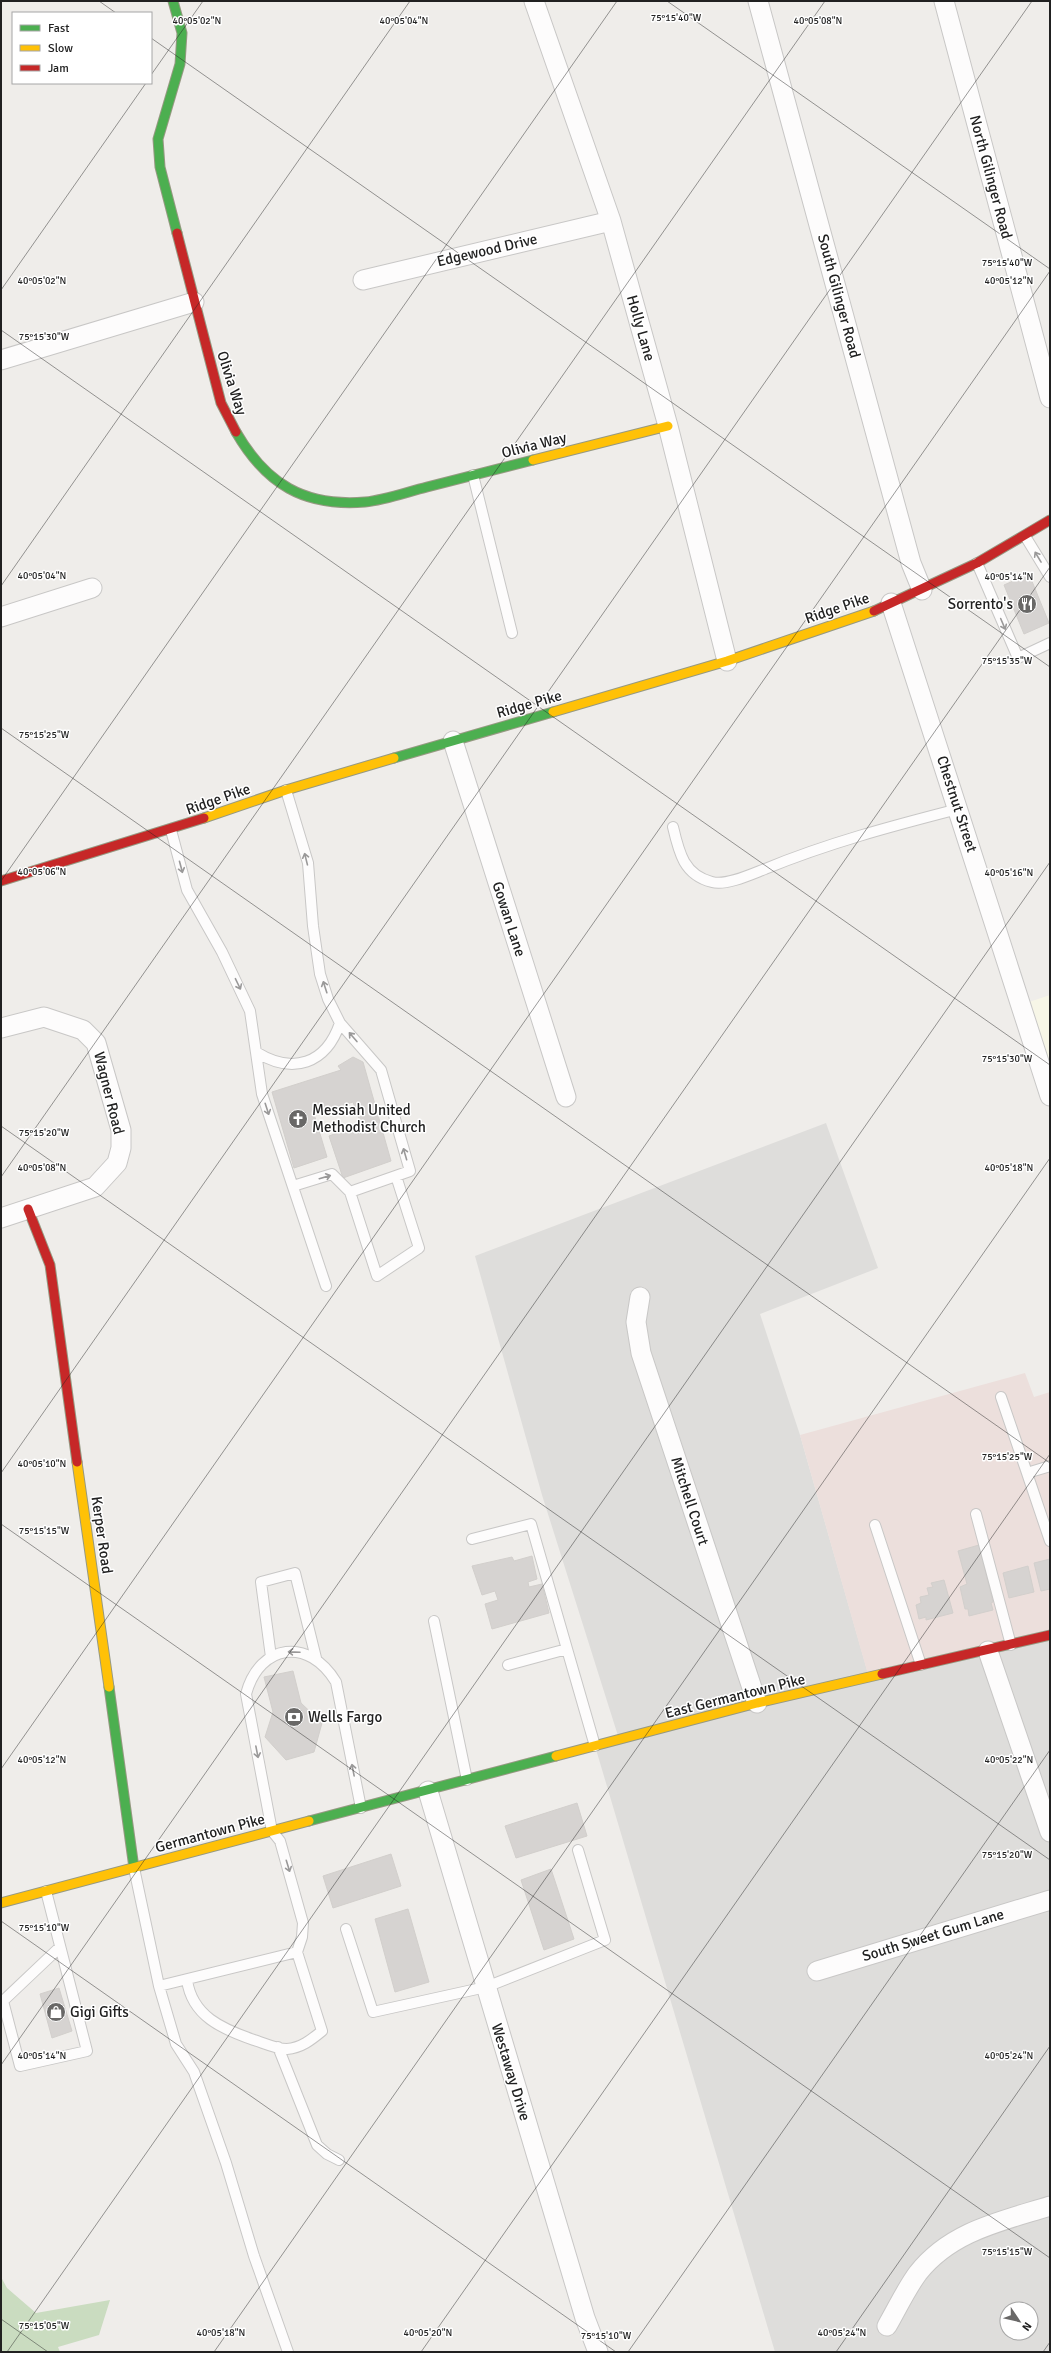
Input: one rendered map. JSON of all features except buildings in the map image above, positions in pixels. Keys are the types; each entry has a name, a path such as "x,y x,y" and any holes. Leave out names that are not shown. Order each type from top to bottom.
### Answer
{"main road":[{"name":"Olivia Way","path":"173,1 182,33 180,64 158,139 160,167 221,403 240,443 269,478 288,489 314,500 337,504 366,502 668,426"},
{"name":"Ridge Pike","path":"1,881 171,830 286,790 727,661 891,603 922,590 977,563 1050,520"},
{"name":"Kerper Road","path":"28,1209 50,1265 134,1868"},
{"name":"East Germantown Pike","path":"428,1791 757,1703 988,1651 1050,1635"},
{"name":"Germantown Pike","path":"1,1903 428,1791"}],"street":[{"name":"Holly Lane","path":"534,1 611,221 668,426 727,661"},
{"name":"South Gilinger Road","path":"758,1 912,562 922,590"},
{"name":"North Gilinger Road","path":"944,1 1050,398"},
{"name":"Edgewood Drive","path":"363,280 611,221"},
{"path":"1,360 194,302"},
{"path":"1,618 92,588"},
{"name":"Chestnut Street","path":"891,603 1049,1087"},
{"name":"Gowan Lane","path":"453,741 566,1097"},
{"name":"Wagner Road","path":"1,1028 44,1017 83,1030 96,1043 121,1130 121,1148 117,1163 95,1187 1,1218"},
{"name":"Mitchell Court","path":"640,1297 636,1322 641,1353 757,1703"},
{"path":"988,1651 1050,1832"},
{"name":"Westaway Drive","path":"428,1791 585,2318 598,2352"},
{"name":"South Sweet Gum Lane","path":"817,1971 1050,1900"},
{"path":"887,2326 917,2274 940,2251 954,2241 987,2225 1050,2206"}],"lane":[{"path":"473,475 512,633"},
{"path":"1025,536 1050,577"},
{"path":"977,563 1018,658 1050,644"},
{"path":"286,790 308,863 313,926 320,974 328,999 340,1023 381,1070 410,1171 350,1192"},
{"path":"673,827 680,856 695,875 714,883 744,878 800,855 864,833 958,809"},
{"path":"171,830 188,890 222,952 250,1011 262,1094 326,1286"},
{"path":"256,1052 276,1062 299,1064 314,1059 326,1050 335,1037 340,1023"},
{"path":"293,1186 332,1174 350,1192 377,1276 419,1248 396,1176"},
{"path":"1000,1397 1050,1541"},
{"path":"1027,1473 1050,1466"},
{"path":"976,1514 1011,1645"},
{"path":"472,1539 530,1524 596,1746"},
{"path":"875,1525 921,1665"},
{"path":"271,1657 261,1582 295,1573 316,1658"},
{"path":"434,1621 467,1780"},
{"path":"508,1666 567,1649"},
{"path":"187,1980 193,2001 214,2023 226,2030 287,2049 304,2045 322,2031 296,1952 302,1937 303,1923 280,1841 272,1831 246,1694 250,1679 259,1666 271,1657 286,1652 302,1653 316,1658 328,1668 336,1682 361,1808"},
{"path":"346,1929 373,2012 486,1987 604,1940 578,1850"},
{"path":"134,1868 159,1986 176,2044 194,2072 226,2163 254,2256 288,2352"},
{"path":"46,1891 87,2052 20,2066 3,2001 60,1947"},
{"path":"159,1986 296,1952"},
{"path":"278,2047 317,2145 327,2154 339,2160"}],"shaded area":[{"path":"1050,995 1050,1095 1023,1004"},
{"path":"826,1123 878,1268 760,1314 800,1435 869,1677 1050,1635 1050,2352 775,2352 595,1746 619,1739 542,1495 475,1256"},
{"path":"1025,1373 1034,1397 1050,1392 1050,1635 869,1678 800,1435"}],"green space":[{"path":"1,2277 7,2288 36,2313 110,2300 99,2335 58,2347 60,2352 1,2352"}],"traffic: fast":[{"path":"173,1 182,33 180,64 158,139 160,167 177,233"},
{"path":"236,432 260,466 289,488 305,496 343,503 380,500 533,460"},
{"path":"394,758 553,712"},
{"path":"109,1687 134,1868"},
{"path":"309,1821 556,1756"}],"traffic: slow":[{"path":"533,460 668,426"},
{"path":"553,712 727,661 874,611"},
{"path":"204,818 286,790 394,758"},
{"path":"77,1462 109,1687"},
{"path":"556,1756 757,1703 882,1674"},
{"path":"1,1903 309,1821"}],"traffic: jam":[{"path":"177,233 221,403 236,432"},
{"path":"874,611 977,563 1050,520"},
{"path":"1,881 204,818"},
{"path":"28,1209 50,1265 77,1462"},
{"path":"882,1674 1050,1635"}],"place":[{"name":"Sorrento's","path":"1027,604"},
{"name":"Messiah United Methodist Church","path":"298,1119"},
{"name":"Wells Fargo","path":"294,1717"},
{"name":"Gigi Gifts","path":"56,2012"}]}
